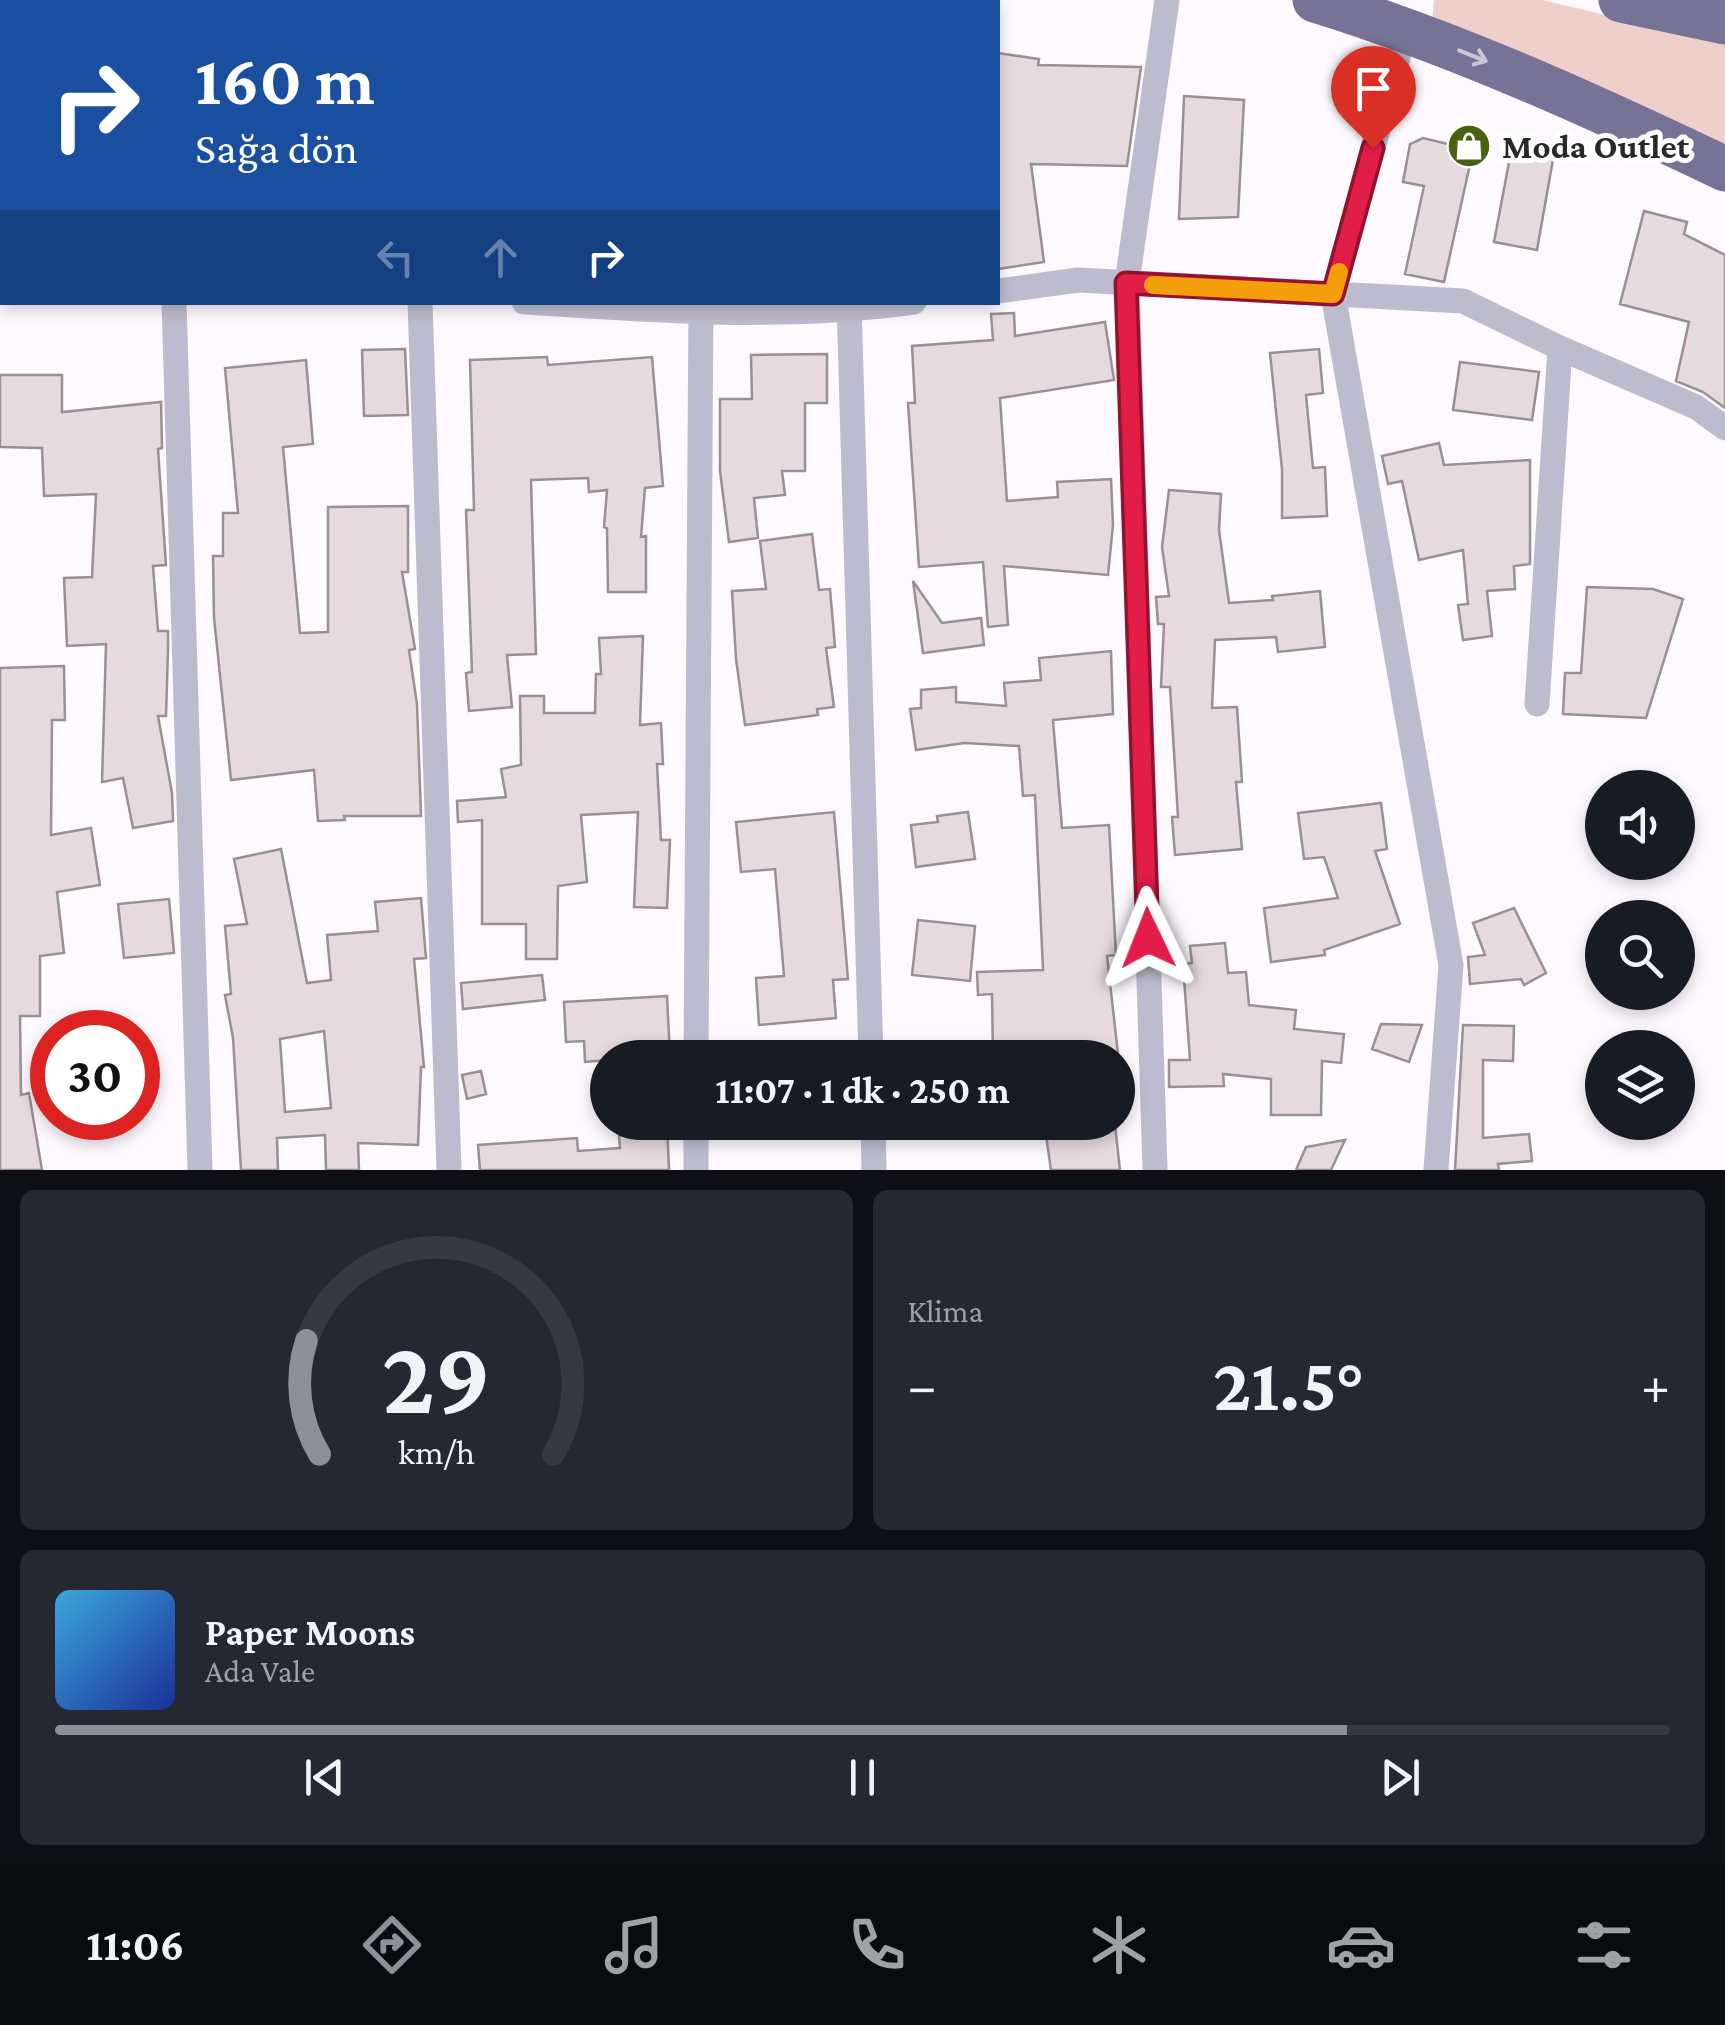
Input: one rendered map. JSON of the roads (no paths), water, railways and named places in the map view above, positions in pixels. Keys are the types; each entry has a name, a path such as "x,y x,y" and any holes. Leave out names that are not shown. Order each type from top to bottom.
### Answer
{"highway":[{"path":"1315,0 1406,28 1591,105 1725,169"},
{"path":"1621,0 1725,22"}],"street":[{"path":"1155,1170 1126,283 1167,0"},
{"path":"1406,28 1333,294 1451,964 1436,1170"},
{"path":"1000,291 1078,280 1463,301 1696,407 1725,428"},
{"path":"174,305 200,1170"},
{"path":"420,305 449,1170"},
{"path":"612,305 874,305"},
{"path":"848,307 869,1040"},
{"path":"696,1040 701,308"},
{"path":"1538,704 1560,348"},
{"path":"696,1140 696,1170"},
{"path":"873,1140 874,1170"}],"place":[{"name":"Moda Outlet","path":"1469,146"}]}
